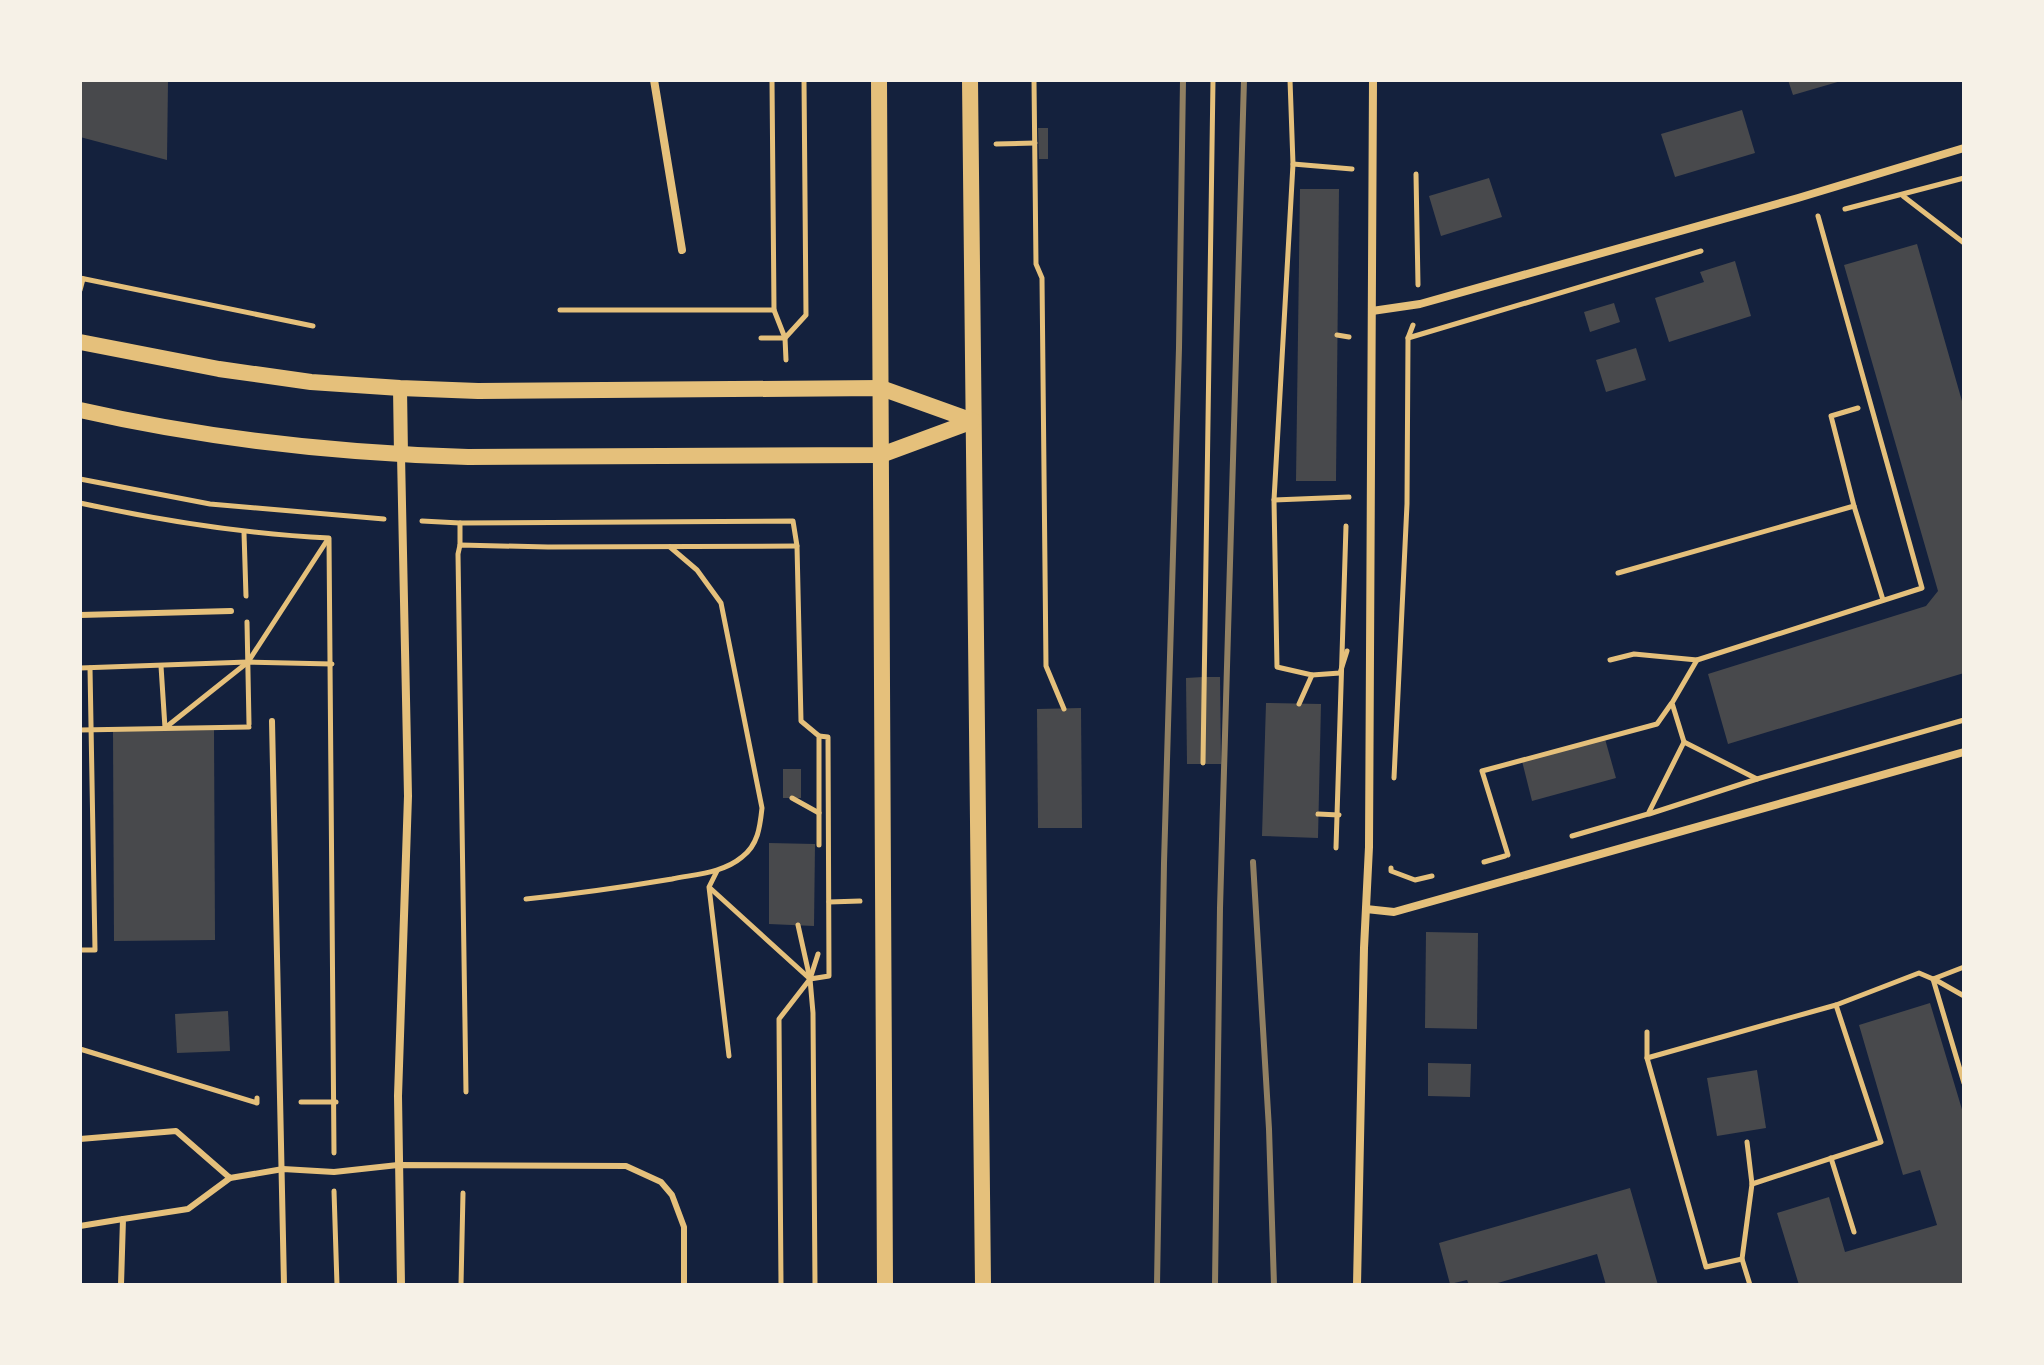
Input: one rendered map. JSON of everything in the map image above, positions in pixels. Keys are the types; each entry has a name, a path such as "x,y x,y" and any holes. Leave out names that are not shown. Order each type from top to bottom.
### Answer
{"main road":[{"path":"879,80 885,1285"},
{"path":"970,80 983,1285"},
{"path":"80,342 219,369 311,382 400,388 493,391 881,388 973,421"},
{"path":"80,410 209,435 401,455 539,457 881,455 973,421"}],"street":[{"path":"654,80 682,250"},
{"path":"1357,1285 1369,831 1373,80"},
{"path":"1372,311 1420,304 1964,148"},
{"path":"400,388 400,520 408,796 399,1080 401,1285"},
{"path":"1366,909 1394,912 1964,752"}],"lane":[{"path":"80,615 231,611"},
{"path":"272,721 284,1285"},
{"path":"80,1139 176,1131 230,1178"},
{"path":"80,1226 188,1209 230,1178 283,1169 334,1172 398,1165 626,1166 661,1182 672,1195 685,1241 684,1285"},
{"path":"121,1285 123,1219"}],"path":[{"path":"772,80 774,310 785,338 786,360"},
{"path":"761,338 785,338 806,315 804,80"},
{"path":"1034,80 1036,264 1042,278 1046,666 1064,709"},
{"path":"1203,763 1213,80"},
{"path":"1290,80 1293,164 1274,500 1277,667 1312,675 1340,673"},
{"path":"970,145 1035,143"},
{"path":"1293,164 1363,169"},
{"path":"1351,169 1351,184"},
{"path":"1393,785 1407,504 1408,338 1420,304 1416,174"},
{"path":"1805,220 1964,178"},
{"path":"1902,196 1964,243"},
{"path":"1610,660 1634,654 1697,660 1922,588 1818,216"},
{"path":"1408,338 1713,247"},
{"path":"80,290 82,278 313,326"},
{"path":"560,310 774,310"},
{"path":"1349,322 1349,352"},
{"path":"1337,335 1349,337"},
{"path":"1858,408 1831,416 1883,600"},
{"path":"80,479 210,504 400,520 460,523 793,521 797,546 801,721 819,736 828,737 829,976 810,979"},
{"path":"1347,497 1348,483"},
{"path":"1274,500 1358,498"},
{"path":"1618,573 1854,506"},
{"path":"1336,848 1347,513"},
{"path":"460,523 466,1092"},
{"path":"165,728 248,662 329,538"},
{"path":"460,545 797,546"},
{"path":"526,899 610,890 718,870 741,859 753,846 760,829 762,808 721,603 697,570 670,547"},
{"path":"1508,855 1482,771 1657,724 1697,660"},
{"path":"80,668 248,662 332,664"},
{"path":"161,666 165,728"},
{"path":"80,950 95,950 90,668"},
{"path":"1299,704 1312,675"},
{"path":"1648,814 1684,742 1672,703"},
{"path":"1564,839 1757,779 1964,720"},
{"path":"80,730 249,727"},
{"path":"819,736 819,845"},
{"path":"1684,742 1757,779"},
{"path":"792,798 819,813"},
{"path":"1318,814 1339,815"},
{"path":"1494,858 1522,851"},
{"path":"1391,859 1391,871 1415,880 1394,912"},
{"path":"718,870 709,887 729,1056"},
{"path":"709,887 810,979"},
{"path":"798,925 810,979 813,1013 815,1285"},
{"path":"781,1285 779,1019 810,979 818,954"},
{"path":"1933,979 1964,967"},
{"path":"1647,1058 1836,1005 1919,973 1964,996"},
{"path":"1933,979 1964,1083"},
{"path":"1752,1184 1881,1142 1836,1005"},
{"path":"1647,1032 1647,1058 1706,1267 1742,1259"},
{"path":"80,1049 257,1103"},
{"path":"295,1102 336,1102"},
{"path":"1747,1142 1752,1184 1742,1259 1750,1285"},
{"path":"1831,1158 1854,1232"},
{"path":"461,1285 463,1193"}],"building":[{"path":"80,80 168,80 167,160 80,137"},
{"path":"1788,80 1841,80 1841,81 1793,95"},
{"path":"1742,110 1755,153 1675,177 1661,134"},
{"path":"1038,128 1048,128 1048,159 1039,159"},
{"path":"1489,178 1502,217 1441,236 1429,196"},
{"path":"1300,189 1339,189 1336,481 1296,481"},
{"path":"1917,244 1964,408 1964,673 1728,744 1708,674 1926,606 1938,591 1844,265"},
{"path":"1735,261 1751,316 1669,342 1655,298 1704,282 1700,272"},
{"path":"1614,303 1620,322 1590,332 1584,312"},
{"path":"1636,348 1646,380 1606,392 1596,360"},
{"path":"1220,677 1221,764 1187,764 1186,678"},
{"path":"1266,703 1321,704 1318,838 1262,836"},
{"path":"1081,708 1082,828 1038,828 1037,709"},
{"path":"214,730 215,940 114,941 113,731"},
{"path":"1605,739 1616,778 1532,801 1522,761"},
{"path":"783,769 801,769 801,798 783,798"},
{"path":"769,843 815,844 814,926 769,924"},
{"path":"1426,932 1478,933 1477,1029 1425,1028"},
{"path":"1930,1003 1964,1116 1964,1285 1799,1285 1777,1213 1829,1197 1845,1252 1937,1225 1920,1170 1903,1175 1859,1025"},
{"path":"228,1011 230,1051 177,1053 175,1014"},
{"path":"1428,1063 1471,1064 1470,1097 1428,1096"},
{"path":"1757,1070 1766,1128 1717,1136 1707,1078"},
{"path":"1630,1188 1658,1285 1606,1285 1597,1254 1491,1285 1469,1285 1467,1280 1450,1284 1439,1243"}],"railway":[{"path":"1157,1285 1183,80"},
{"path":"1215,1285 1220,908 1244,80"},
{"path":"1253,862 1269,1129 1274,1285"}]}
